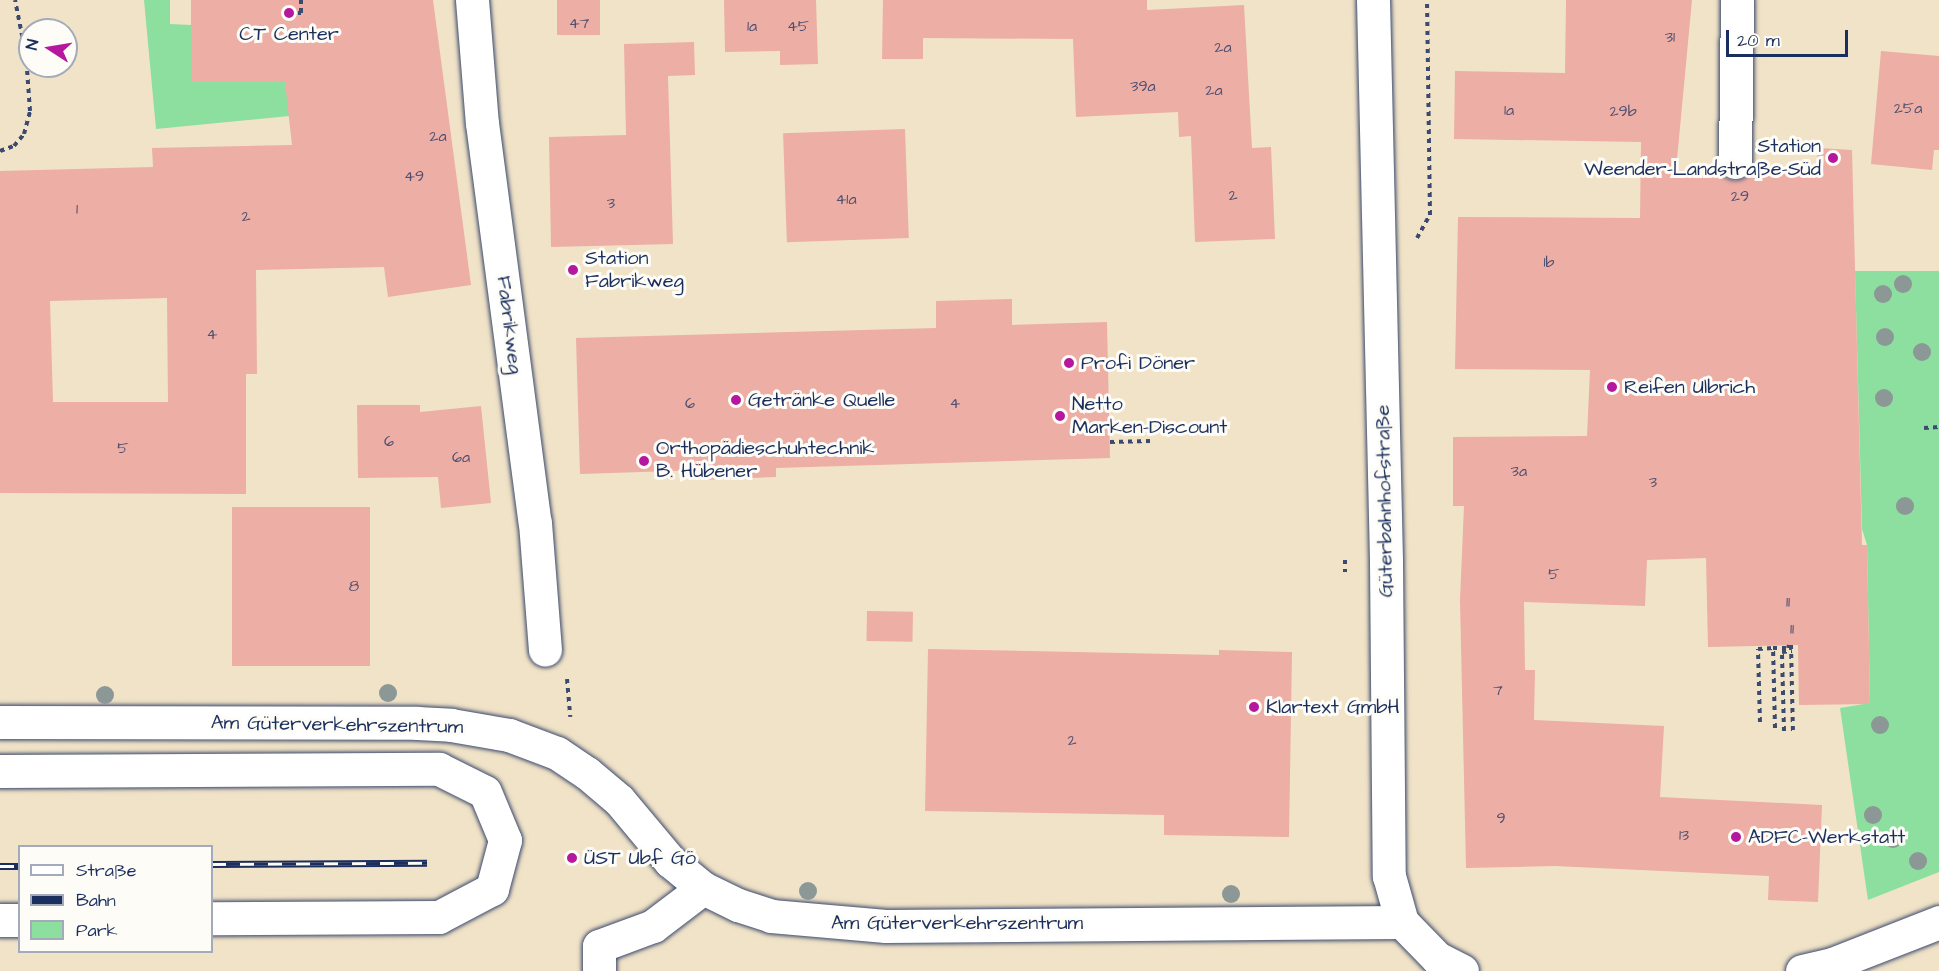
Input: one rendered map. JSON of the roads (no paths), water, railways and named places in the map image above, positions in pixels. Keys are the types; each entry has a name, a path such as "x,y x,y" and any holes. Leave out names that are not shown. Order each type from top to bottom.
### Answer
{"street":[{"name":"Fabrikweg","path":"472,0 482,123 535,523 545,650"},
{"name":"Güterbahnhofstraße","path":"1373,0 1386,550 1389,876 1402,922 1437,958 1462,971"},
{"path":"1735,162 1737,0"},
{"name":"Am Güterverkehrszentrum","path":"0,722 451,725 509,735 556,753 587,773 619,800 670,861 703,888 738,905 771,916 886,926 1402,922"},
{"path":"0,771 439,769 485,792 505,840 492,889 439,917 213,918"},
{"path":"599,971 599,946 653,926 703,888"},
{"path":"0,920 18,920"},
{"path":"1803,971 1832,964 1939,922"}],"railway":[{"path":"213,864 427,863"},
{"path":"0,866 18,866"}],"place":[{"name":"CT Center","path":"289,13"},
{"name":"Station Weender-Landstraße-Süd","path":"1833,158"},
{"name":"Station Fabrikweg","path":"573,270"},
{"name":"Profi Döner","path":"1069,363"},
{"name":"Reifen Ulbrich","path":"1612,387"},
{"name":"Getränke Quelle","path":"736,400"},
{"name":"Netto Marken-Discount","path":"1060,416"},
{"name":"Orthopädieschuhtechnik B. Hübener","path":"644,461"},
{"name":"Klartext GmbH","path":"1254,707"},
{"name":"ADFC-Werkstatt","path":"1736,837"},
{"name":"ÜST Ubf Gö","path":"572,858"}]}
